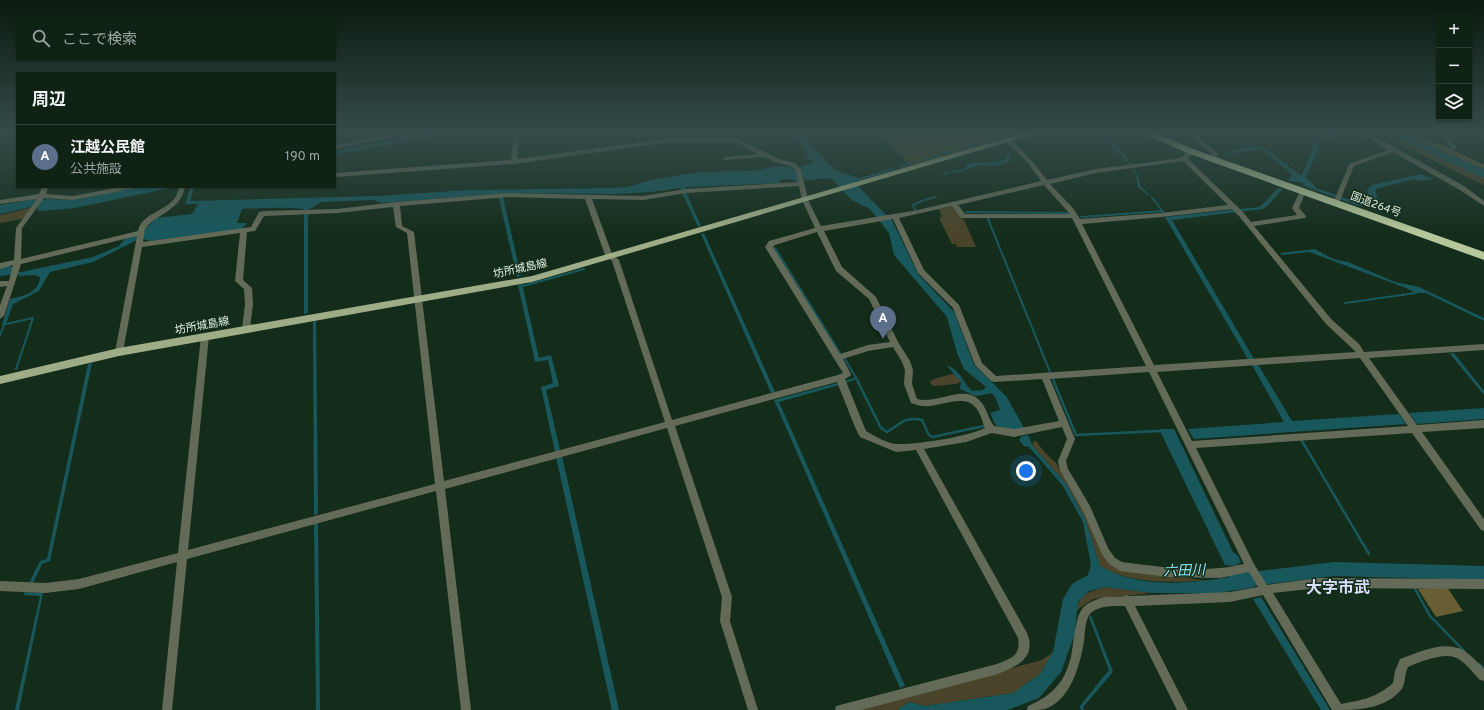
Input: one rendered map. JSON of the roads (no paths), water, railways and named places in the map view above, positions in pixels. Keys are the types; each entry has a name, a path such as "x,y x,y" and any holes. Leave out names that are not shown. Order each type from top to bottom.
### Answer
{"highway":[{"name":"国道264号","path":"1232,166 1303,191 1337,199 1484,256"}],"main road":[{"name":"坊所城島線","path":"0,380 118,352 532,279 922,166"}],"street":[{"path":"336,175 457,166"},
{"path":"793,166 800,173 806,200 839,269 872,297 909,370 908,384 914,401 923,403 962,397 970,398 978,405 985,422 991,429 1014,433 1065,423"},
{"path":"1033,166 1076,219 1250,567 1338,710 1383,699 1398,686 1400,671 1404,663 1419,657 1446,652 1455,652 1484,676"},
{"path":"0,586 64,586 840,378 847,374 839,357 769,247 772,243 819,229 876,220 1130,166"},
{"path":"1197,166 1235,210 1250,224 1318,310 1362,354 1484,527"},
{"path":"1337,199 1351,166"},
{"path":"1423,166 1462,188 1484,204"},
{"path":"0,266 140,239 253,229 261,214 265,213 363,209 396,204 501,196 588,196 643,198 684,191 802,184"},
{"path":"0,316 14,277 19,228 41,198 44,188"},
{"path":"0,202 41,198 73,198 126,188"},
{"path":"118,352 140,239 146,222 178,199 182,188"},
{"path":"1250,224 1303,216 1295,208 1303,191"},
{"path":"588,196 609,255 612,256 726,597 725,621 753,710"},
{"path":"953,203 963,216 1076,219 1235,210"},
{"path":"396,204 399,227 410,232 441,486 466,710"},
{"path":"892,216 921,271 958,311 981,368 989,377 999,380 1362,354 1484,347"},
{"path":"244,230 239,282 248,288 249,304 246,329"},
{"path":"0,284 14,277"},
{"path":"167,710 184,555 205,336"},
{"path":"839,357 868,348 895,344"},
{"path":"1045,376 1071,439 1062,461 1064,470 1087,509 1100,541 1112,561 1120,566 1168,572 1220,573 1250,567"},
{"path":"840,378 863,434 896,448 958,439 987,432 991,429"},
{"path":"1189,445 1484,424"},
{"path":"840,710 998,669 1024,654 1025,646 1023,637 918,446"},
{"path":"1032,710 1044,705 1059,693 1069,681 1076,658 1081,622 1087,610 1104,602 1230,597 1264,592 1281,587 1318,583 1484,584"},
{"path":"1127,600 1183,710"}],"water":[{"path":"779,166 790,167 797,172 802,171 801,167 832,166 841,172 861,180 855,183 893,222 918,274 954,312 974,365 1006,396 1024,428 1013,430 996,426 990,413 1000,410 992,393 976,396 960,389 961,382 947,366 951,367 958,373 972,391 983,390 986,387 964,369 957,353 947,317 894,255 889,233 870,209 852,200 831,178 807,180 804,179 802,174 797,174 798,182 795,182 793,179 779,180 780,183 686,187 685,190 701,226 698,227 680,188 616,194 502,193 521,276 517,277 498,194 381,203 374,200 321,202 308,210 308,313 304,314 304,209 242,209 237,223 247,223 242,229 149,241 144,239 137,240 93,262 50,272 39,291 13,304 6,324 2,325 10,299 30,293 37,287 40,277 35,275 18,276 19,274 0,276 0,268 10,266 13,268 12,272 21,272 93,257 119,246 125,239 144,234 145,229 156,218 192,214 198,204 185,204 191,188 194,188 190,201 377,196 469,190 627,187 651,180 700,172 759,170"},
{"path":"967,166 977,166 963,170"},
{"path":"1130,166 1138,176 1141,187 1157,202 1138,187 1136,175"},
{"path":"1282,166 1288,166 1302,175 1306,166 1311,166 1306,177 1316,188 1359,203 1368,200 1369,195 1367,191 1371,185 1421,174 1434,179 1419,181 1414,179 1375,189 1377,197 1380,201 1378,203 1359,206 1306,187 1301,182 1288,181 1292,174"},
{"path":"1458,166 1477,166 1484,169 1484,178"},
{"path":"135,188 169,188 75,208 40,211 37,209 38,206 34,206 0,214 0,205 36,199 37,201 47,199 73,200"},
{"path":"1279,188 1283,189 1263,209 1172,220 1254,359 1248,359 1165,217 1259,207"},
{"path":"704,233 775,392 771,393 701,234"},
{"path":"1315,249 1333,259 1348,262 1395,282 1419,287 1484,318 1484,321 1426,293 1416,293 1309,252 1281,255 1281,253"},
{"path":"522,284 539,358 551,355 559,386 546,390 560,450 555,452 541,387 553,383 548,360 535,362 518,285"},
{"path":"316,321 318,514 314,515 313,322"},
{"path":"1454,353 1484,391 1484,395 1450,354"},
{"path":"92,363 50,561 42,564 33,583 29,583 40,561 47,559 88,364"},
{"path":"1251,363 1257,363 1292,421 1399,414 1406,424 1194,439 1188,429 1284,422"},
{"path":"837,383 839,385 779,402 905,686 900,688 774,400"},
{"path":"1484,408 1484,419 1417,424 1409,413"},
{"path":"1161,429 1174,429 1233,552 1238,556 1241,562 1234,566 1225,565 1160,431"},
{"path":"1028,435 1033,446 1067,485 1086,521 1100,566 1117,574 1154,582 1192,582 1248,574 1255,587 1218,593 1152,593 1105,587 1089,591 1078,602 1074,636 1061,672 1039,698 1007,710 897,710 909,702 925,706 1013,693 1040,674 1053,652 1063,599 1072,584 1088,575 1091,565 1083,522 1063,486 1029,447 1024,446 1019,440 1022,436"},
{"path":"562,456 619,710 612,710 556,457"},
{"path":"318,522 320,710 316,710 314,523"},
{"path":"25,592 43,593 19,710 15,710 40,596 23,595"},
{"path":"1261,597 1330,710 1321,710 1253,599"},
{"path":"1091,615 1113,672 1083,707 1084,710 1081,710 1080,706 1109,670 1089,617"}],"waterway":[{"path":"860,179 894,169"},
{"path":"953,172 963,170"},
{"path":"944,174 949,173"},
{"path":"924,200 936,197"},
{"path":"1153,199 1162,211"},
{"path":"915,210 913,205 922,201"},
{"path":"1081,217 1162,211"},
{"path":"966,212 1068,213"},
{"path":"988,219 1050,372"},
{"path":"775,248 840,353"},
{"path":"523,286 584,269"},
{"path":"1345,303 1416,293"},
{"path":"6,324 33,318 16,369"},
{"path":"0,335 4,325"},
{"path":"845,359 856,378"},
{"path":"845,382 856,378"},
{"path":"856,378 859,383"},
{"path":"1053,379 1055,383"},
{"path":"858,382 881,428 887,432 911,419 922,420 929,435 932,437 984,426"},
{"path":"1054,382 1076,435 1160,431"},
{"path":"1302,441 1369,554"},
{"name":"六田川","path":"1234,581 1334,569 1484,573"},
{"path":"1415,589 1430,616 1465,652"},
{"path":"1479,664 1484,669"}],"place":[{"name":"江越公民館","path":"883,339"}],"district":[{"name":"大字市武","path":"1338,587"}]}
